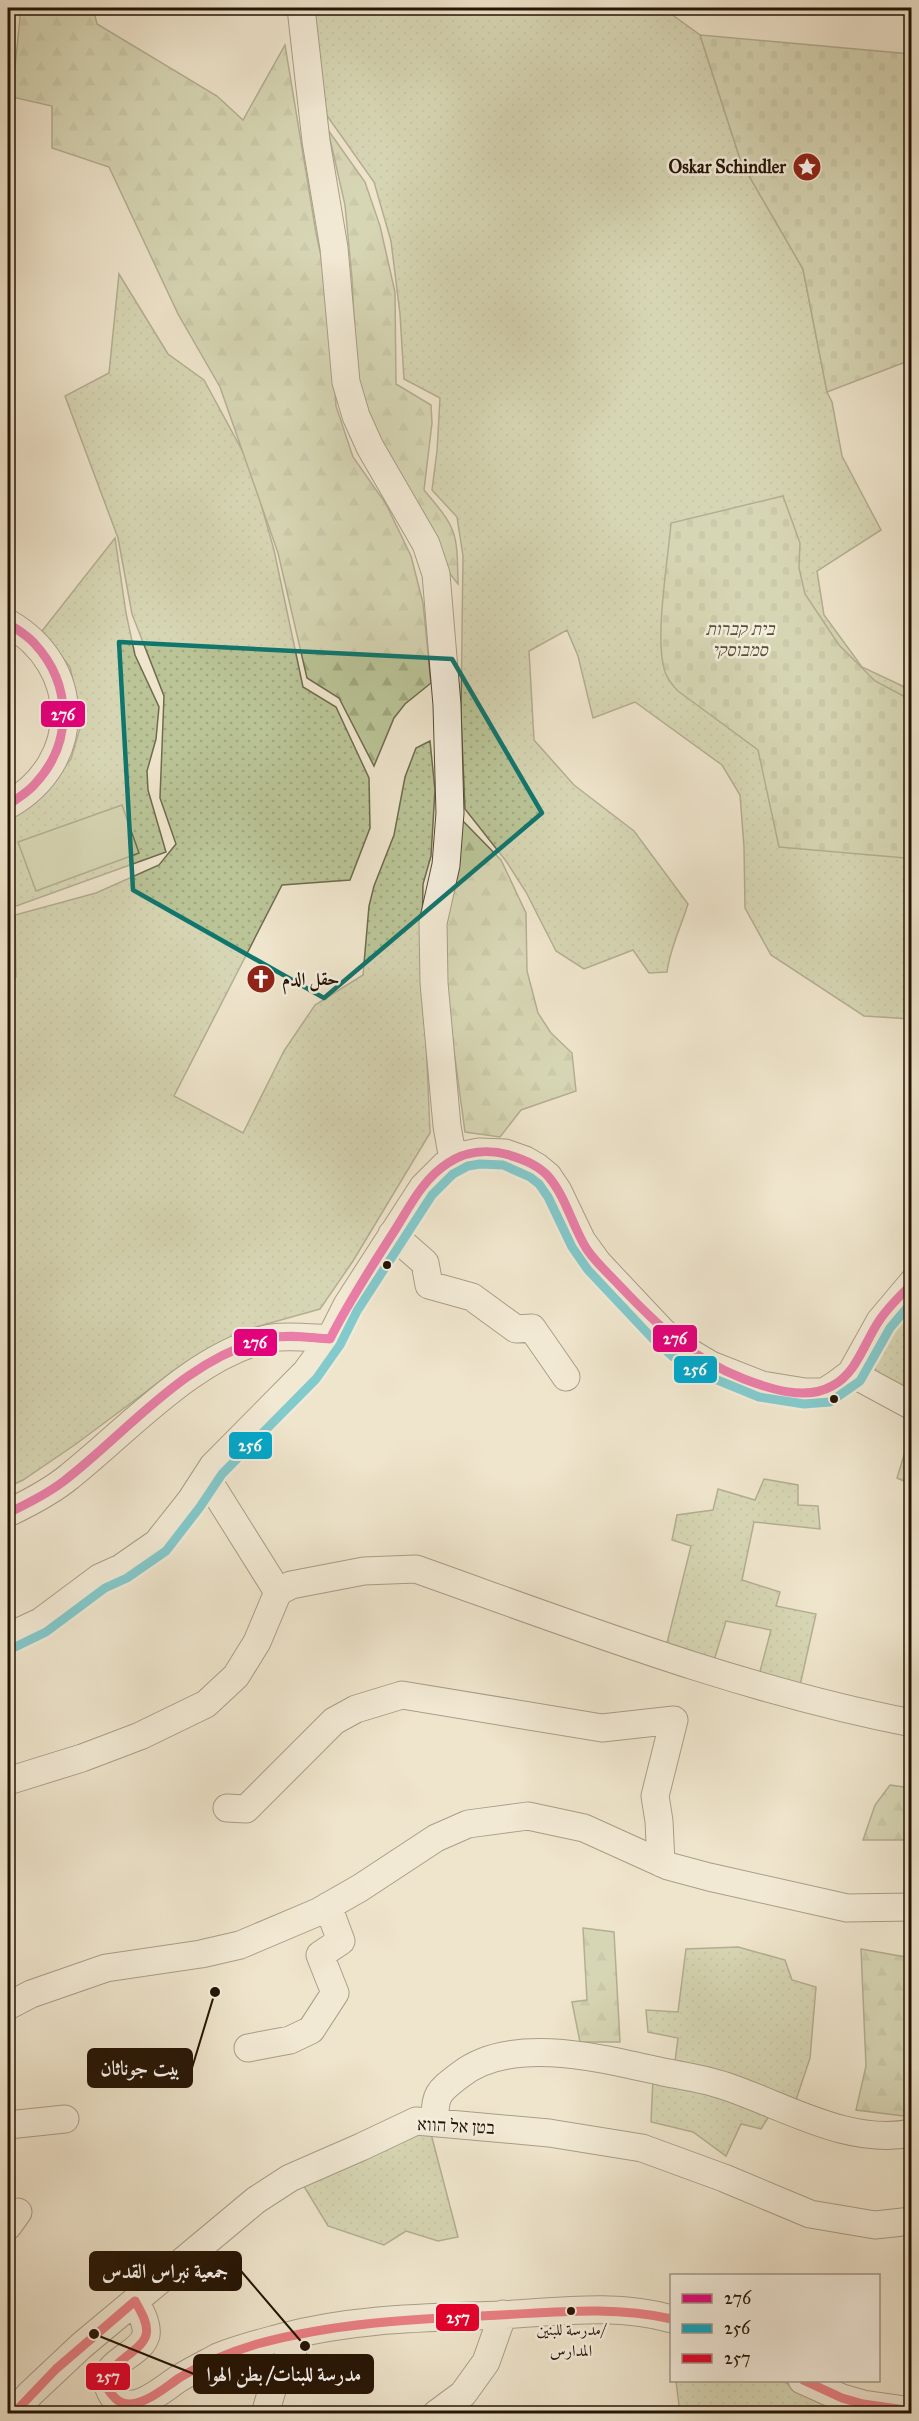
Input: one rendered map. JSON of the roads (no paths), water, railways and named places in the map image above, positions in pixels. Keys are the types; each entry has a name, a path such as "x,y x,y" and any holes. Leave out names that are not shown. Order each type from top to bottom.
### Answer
{"street":[{"path":"301,8 316,141 334,248 346,382 356,416 370,447 426,544 436,574 447,705 450,813 446,865 433,923 433,964 447,1126 453,1160"},
{"path":"8,622 34,641 47,657 56,674 64,711 59,750 51,766 41,780 23,796 8,805"},
{"path":"8,1637 40,1622 99,1578 121,1568 157,1543 191,1500 213,1466 232,1444 306,1372 330,1339 347,1305 423,1187 438,1170 453,1160 479,1152 491,1152 515,1156 537,1167 548,1176 558,1191 582,1241 598,1263 667,1335 679,1346 711,1365 762,1385 805,1392 824,1392 851,1373 880,1321 912,1282"},
{"path":"392,1234 425,1263 429,1285 472,1297 516,1329 532,1328 566,1377"},
{"path":"8,1513 70,1477 186,1379 221,1356 272,1338 330,1339"},
{"path":"851,1373 912,1406"},
{"path":"206,1477 278,1592"},
{"path":"8,1782 140,1736 206,1704 236,1676 257,1642 278,1592 291,1585 364,1571 416,1569 767,1690 848,1711 912,1723"},
{"path":"227,1808 246,1809 334,1721 356,1709 402,1695 602,1728 674,1720 655,1796 661,1863"},
{"path":"8,2006 31,1994 106,1968 201,1954 240,1945 328,1906 360,1888 436,1838 468,1824 528,1816 584,1828 661,1863 709,1877 847,1908 912,1907"},
{"path":"248,2048 290,2040 312,2030 335,1993 320,1955 341,1941 328,1906"},
{"path":"435,2122 435,2102 440,2090 470,2067 512,2054 536,2051 599,2057 724,2086 803,2118 843,2129 893,2137 912,2133"},
{"path":"8,2126 66,2119"},
{"name":"בטן אל הווא","path":"13,2414 30,2394 81,2346 256,2200 290,2178 416,2121 549,2133 642,2148 724,2178 810,2214 875,2225 912,2221"},
{"path":"135,2301 145,2324 146,2333 142,2344 110,2369 106,2380 111,2394 118,2402 137,2403 228,2353 310,2329 343,2324 400,2318 608,2309 645,2312 670,2318"},
{"path":"436,2414 463,2394 486,2362 503,2314"},
{"path":"265,2414 275,2380 293,2350 283,2337"},
{"path":"806,2382 842,2398 863,2404 912,2412"}],"place":[{"name":"Oskar Schindler","path":"807,167"},
{"name":"حقل الدم","path":"261,979"},
{"name":"بيت جوناثان","path":"215,1992"},
{"name":"مدرسة للبنين/ المدارس","path":"571,2311"},
{"name":"مدرسة للبنات/ بطن الهوا","path":"94,2334"},
{"name":"جمعية نبراس القدس","path":"305,2346"}],"park label":[{"name":"בית קברות סמבוסקי","path":"740,639"}]}
